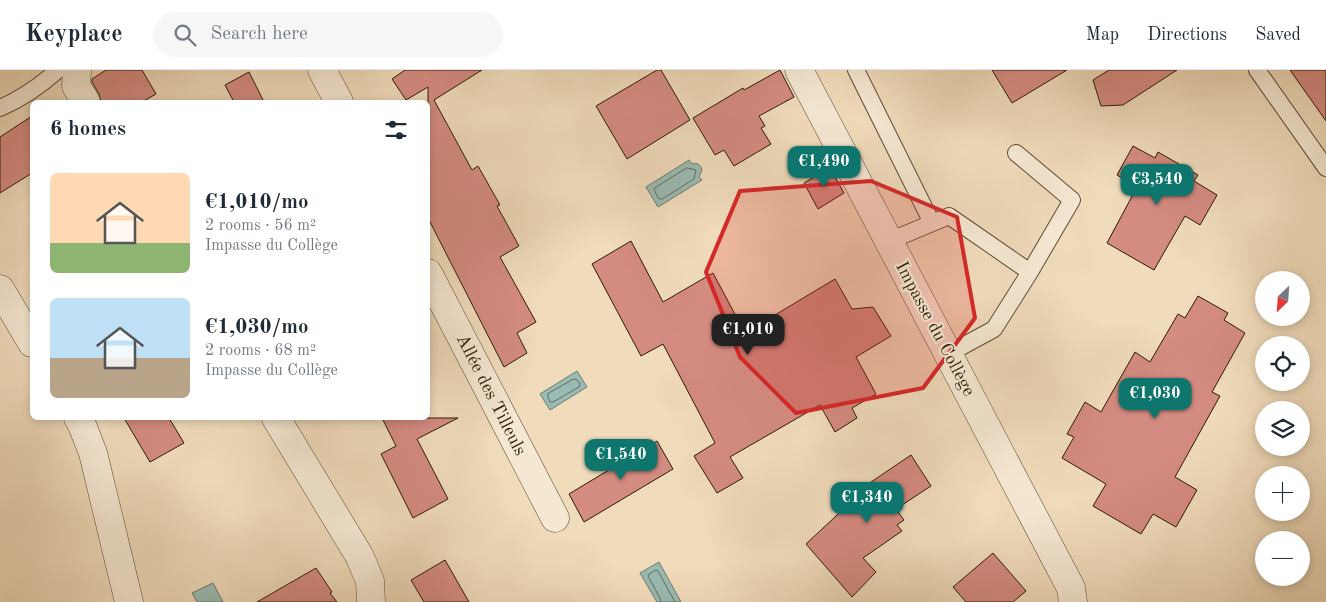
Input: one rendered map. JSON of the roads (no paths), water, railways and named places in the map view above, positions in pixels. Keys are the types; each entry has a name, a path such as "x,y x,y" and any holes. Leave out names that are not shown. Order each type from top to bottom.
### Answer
{"street":[{"path":"77,70 76,86 85,100"},
{"path":"322,70 338,100"},
{"name":"Impasse du Collège","path":"799,70 1072,595"},
{"name":"Allée des Tilleuls","path":"430,276 555,518"},
{"path":"0,289 30,340"},
{"path":"79,420 93,454 129,602"},
{"path":"277,420 360,557 370,581 370,602"}],"lane":[{"path":"0,108 10,104 58,70"},
{"path":"856,70 932,222"},
{"path":"1256,70 1326,168"},
{"path":"948,354 994,329 1072,200 1016,153"},
{"path":"889,241 949,216 1030,272"}],"water":[{"path":"689,160 692,164 697,164 701,167 702,170 699,177 702,180 658,207 646,187"},
{"path":"577,371 587,387 550,410 540,394"},
{"path":"659,562 681,602 657,602 640,573"},
{"path":"213,583 223,602 197,602 192,593"}]}
